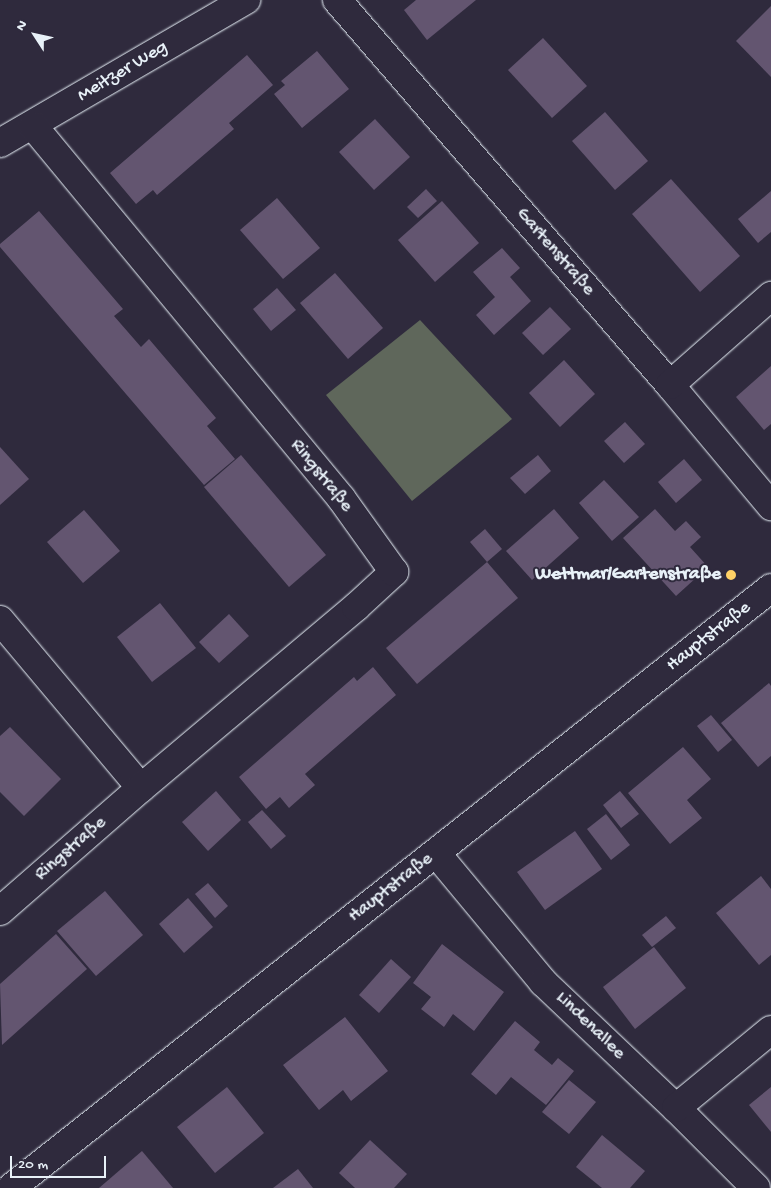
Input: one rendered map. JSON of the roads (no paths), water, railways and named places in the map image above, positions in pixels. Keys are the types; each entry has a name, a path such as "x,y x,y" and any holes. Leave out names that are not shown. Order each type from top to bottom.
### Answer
{"street":[{"name":"Meitzer Weg","path":"0,143 33,126 246,0"},
{"name":"Gartenstraße","path":"336,0 670,385 771,506"},
{"name":"Ringstraße","path":"0,911 141,788 356,607 394,572 341,498 33,126"},
{"path":"670,385 771,296"},
{"name":"Hauptstraße","path":"11,1188 771,588"},
{"path":"0,620 141,788"},
{"name":"Lindenallee","path":"436,853 544,982 676,1108 756,1188"},
{"path":"676,1108 771,1030"}],"place":[{"name":"Wettmar/Gartenstraße","path":"731,575"}]}
